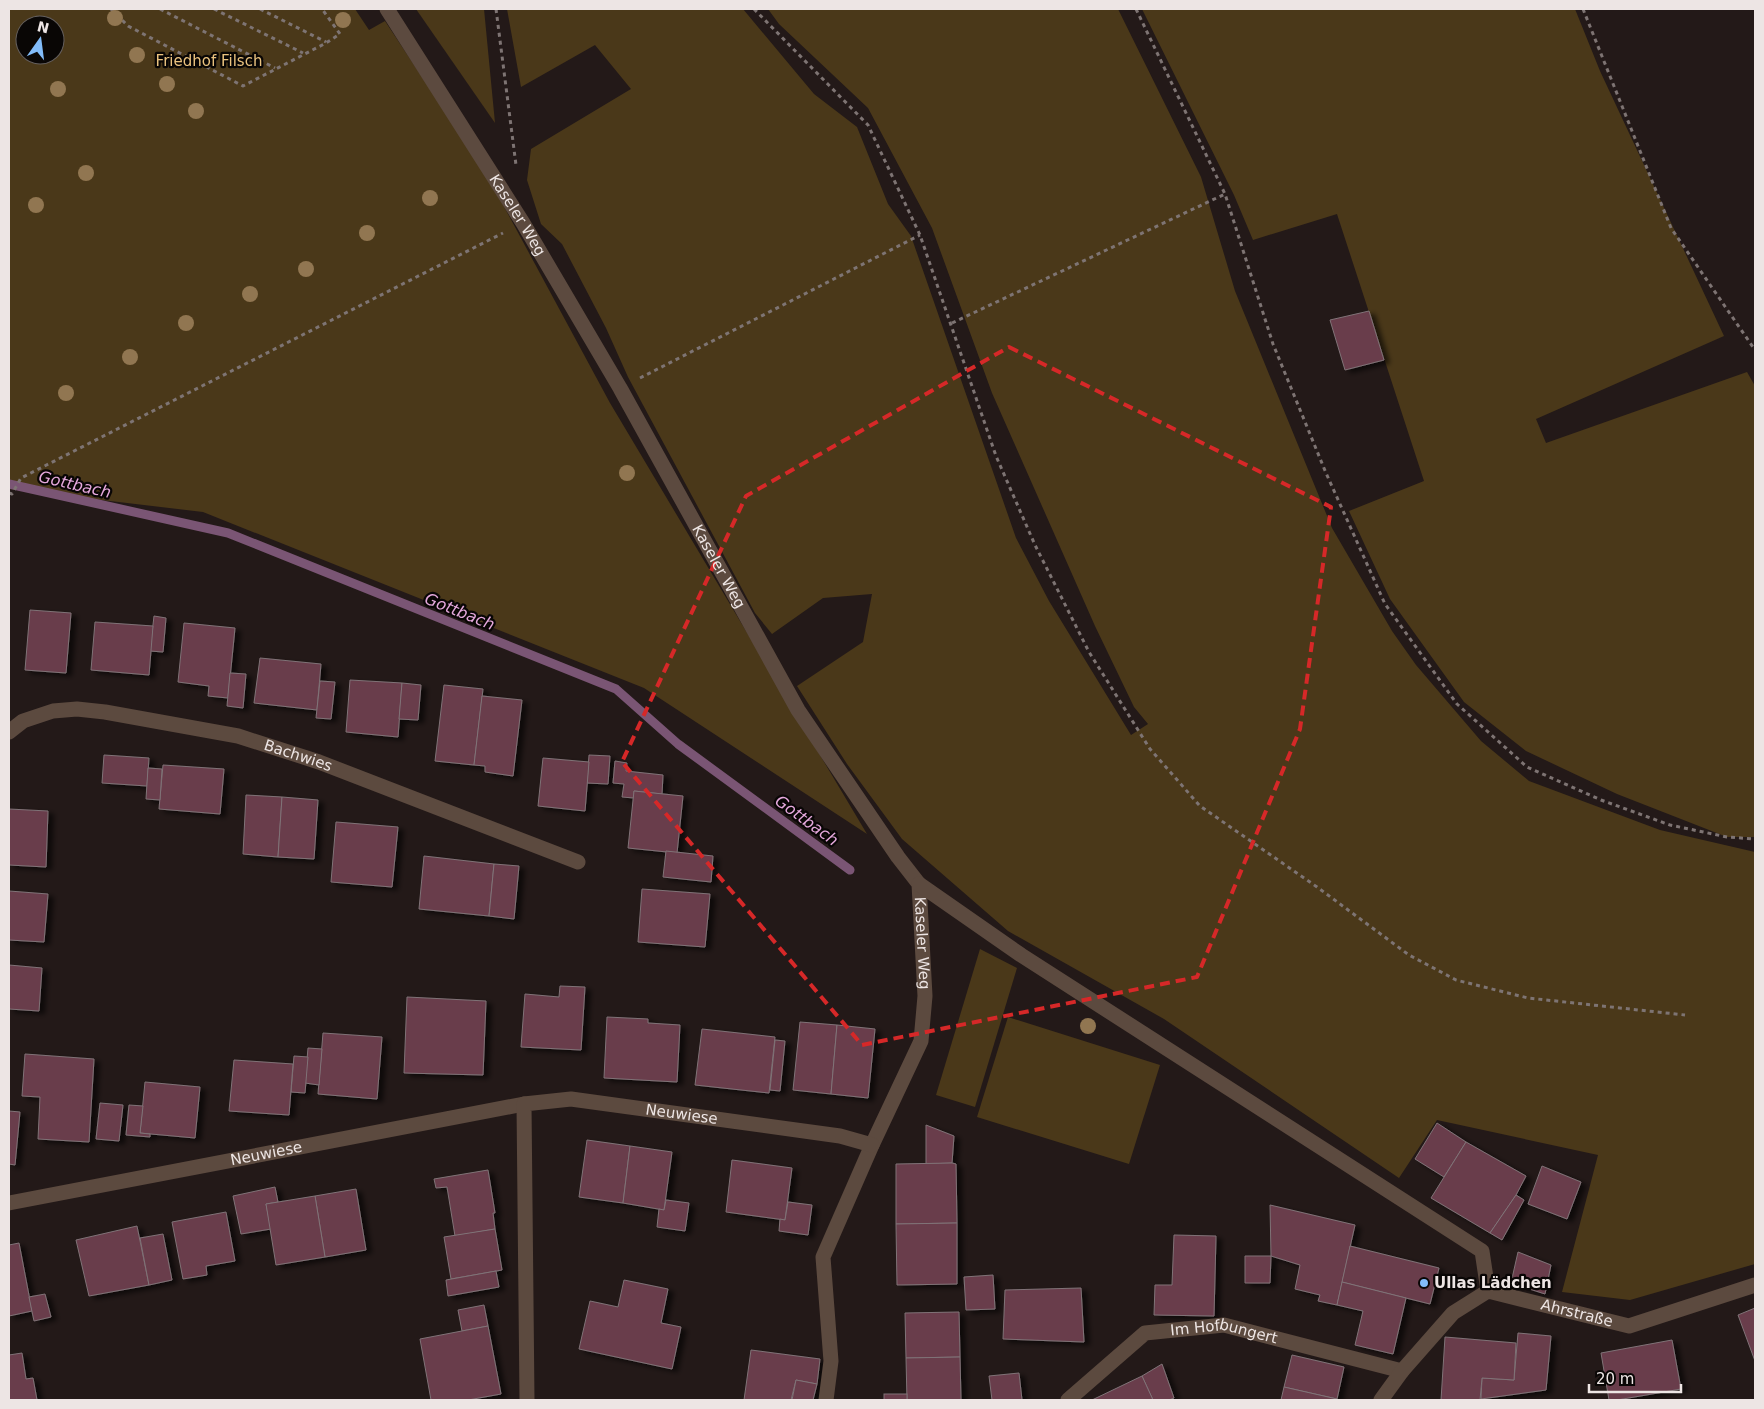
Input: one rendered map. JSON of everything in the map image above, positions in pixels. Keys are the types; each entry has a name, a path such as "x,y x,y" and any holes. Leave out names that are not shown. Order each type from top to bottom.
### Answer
{"street":[{"name":"Kaseler Weg","path":"387,9 523,223 620,388 798,710 898,857 919,884 925,996 920,1041 872,1144 823,1257 831,1361 826,1400"},
{"name":"Bachwies","path":"9,732 23,721 52,711 78,709 238,736 319,762 578,862"},
{"path":"919,884 1021,956 1482,1251 1488,1291 1453,1313 1402,1371 1381,1400"},
{"name":"Neuwiese","path":"9,1203 524,1104 571,1099 840,1136 872,1144"},
{"path":"524,1104 527,1400"},
{"name":"Ahrstraße","path":"1488,1291 1629,1326 1755,1285"},
{"name":"Im Hofbungert","path":"1068,1400 1145,1333 1224,1325 1402,1371"}],"path":[{"path":"111,9 128,26 243,86 340,34 322,9"},
{"path":"160,9 276,69"},
{"path":"214,9 304,53"},
{"path":"260,9 326,43"},
{"path":"496,9 517,174"},
{"path":"754,9 868,125 920,235 952,323 996,456 1035,545 1089,652 1150,749 1200,806 1409,955 1456,980 1528,998 1685,1015"},
{"path":"1136,9 1225,194 1273,344 1343,511 1386,604 1457,704 1526,767 1601,800 1670,824 1727,837 1755,839"},
{"path":"1582,9 1671,228 1755,350"},
{"path":"952,323 1225,194"},
{"path":"9,493 12,494 21,478 523,223"},
{"path":"620,388 920,235"}],"highlighted area":[{"path":"1009,347 1331,507 1300,729 1197,977 862,1045 622,762 746,496"}],"green space":[{"name":"Friedhof Filsch","path":"9,9 355,9 369,30 385,21 488,177 610,403 867,834 644,688 203,512 9,489"},
{"path":"416,9 484,9 495,123"},
{"path":"507,9 743,9 814,94 857,127 888,204 911,236 1016,538 1049,601 1131,735 1148,724 1134,707 1095,626 992,393 932,228 868,108 779,24 768,9 1118,9 1201,177 1235,291 1332,528 1392,631 1416,665 1481,741 1529,781 1660,830 1755,852 1755,1264 1630,1300 1562,1292 1598,1155 1437,1120 1399,1178 1164,1019 1008,931 902,839 847,764 797,686 863,642 872,594 823,598 772,634 755,613 628,377 606,328 562,244 541,224 527,180 531,149 631,89 595,45 521,87"},
{"path":"1142,9 1575,9 1600,71 1724,336 1536,419 1546,443 1747,372 1755,386 1755,837 1727,837 1617,794 1526,751 1464,702 1390,599 1349,511 1424,481 1337,214 1253,240 1234,195"},
{"path":"980,949 1017,968 975,1107 936,1095"},
{"path":"1008,1017 1160,1065 1129,1164 977,1117"}],"building":[{"path":"1369,311 1384,360 1345,370 1330,320"},
{"path":"30,610 71,613 66,673 25,670"},
{"path":"154,616 166,618 163,652 150,651"},
{"path":"95,622 153,626 149,675 91,670"},
{"path":"184,623 235,628 228,698 208,696 209,686 178,682"},
{"path":"260,658 321,664 317,710 254,703"},
{"path":"230,673 246,674 243,708 227,706"},
{"path":"350,680 402,683 398,737 346,732"},
{"path":"320,681 335,682 331,719 316,718"},
{"path":"402,683 421,685 418,720 399,719"},
{"path":"444,685 483,689 474,765 435,761"},
{"path":"482,696 522,700 513,776 485,772 485,766 474,765"},
{"path":"104,755 149,758 147,786 102,783"},
{"path":"589,755 610,756 608,784 587,783"},
{"path":"543,758 589,762 585,811 538,806"},
{"path":"615,761 627,763 626,771 663,775 662,794 634,791 634,798 622,797 624,784 613,783"},
{"path":"163,765 224,769 220,814 159,809"},
{"path":"148,768 162,769 160,800 146,799"},
{"path":"634,791 683,796 677,853 628,848"},
{"path":"246,795 282,797 278,857 243,854"},
{"path":"282,797 318,800 314,859 278,857"},
{"path":"9,809 48,811 46,867 9,865"},
{"path":"336,822 398,827 392,887 331,882"},
{"path":"666,851 713,856 711,882 663,877"},
{"path":"424,856 494,864 489,916 419,909"},
{"path":"494,864 519,866 514,919 489,916"},
{"path":"642,889 710,894 705,947 638,942"},
{"path":"9,891 48,894 44,942 9,940"},
{"path":"9,965 42,968 39,1011 9,1009"},
{"path":"560,986 585,987 581,1050 521,1047 525,994 559,997"},
{"path":"407,997 486,1001 483,1075 404,1073"},
{"path":"607,1017 648,1019 648,1023 680,1025 677,1082 604,1078"},
{"path":"800,1022 837,1025 831,1094 793,1090"},
{"path":"837,1025 875,1029 868,1098 831,1094"},
{"path":"702,1029 775,1037 769,1093 695,1085"},
{"path":"323,1033 382,1037 377,1099 318,1094"},
{"path":"775,1040 785,1041 780,1091 770,1090"},
{"path":"308,1048 322,1049 319,1085 305,1083"},
{"path":"25,1054 94,1059 89,1142 38,1139 40,1097 22,1096"},
{"path":"294,1056 308,1057 305,1093 291,1092"},
{"path":"234,1060 293,1064 289,1115 229,1111"},
{"path":"145,1082 200,1087 195,1138 140,1133"},
{"path":"100,1103 123,1105 119,1141 96,1139"},
{"path":"129,1105 143,1106 140,1133 150,1134 150,1137 126,1135"},
{"path":"9,1111 20,1112 15,1165 9,1164"},
{"path":"1437,1123 1466,1142 1444,1177 1415,1159"},
{"path":"926,1125 954,1136 952,1163 926,1164"},
{"path":"587,1140 630,1146 623,1203 579,1197"},
{"path":"1466,1142 1526,1176 1516,1195 1490,1233 1431,1198"},
{"path":"630,1146 672,1152 664,1210 623,1203"},
{"path":"732,1160 792,1168 785,1220 726,1212"},
{"path":"896,1164 956,1164 957,1223 896,1224"},
{"path":"1542,1166 1581,1182 1567,1219 1528,1204"},
{"path":"488,1170 495,1213 493,1213 495,1229 455,1236 447,1187 436,1188 434,1179"},
{"path":"275,1187 278,1202 266,1204 271,1229 241,1234 233,1196"},
{"path":"356,1189 366,1250 325,1257 315,1196"},
{"path":"1516,1195 1524,1200 1502,1240 1490,1233"},
{"path":"315,1196 325,1257 276,1265 266,1204"},
{"path":"666,1200 689,1203 685,1231 657,1227 659,1209 664,1210"},
{"path":"788,1202 812,1205 808,1235 779,1231 780,1219 785,1220"},
{"path":"1270,1205 1355,1225 1337,1305 1318,1301 1320,1295 1295,1289 1300,1265 1271,1256"},
{"path":"226,1212 235,1261 206,1266 207,1275 183,1279 172,1222"},
{"path":"957,1223 957,1284 897,1285 896,1224"},
{"path":"137,1226 149,1285 89,1296 76,1240"},
{"path":"495,1229 502,1270 451,1279 444,1237"},
{"path":"163,1234 172,1280 149,1285 140,1238"},
{"path":"1174,1235 1216,1236 1214,1316 1154,1315 1155,1285 1172,1285"},
{"path":"19,1243 32,1311 9,1316 9,1245"},
{"path":"1350,1246 1439,1268 1430,1304 1342,1282"},
{"path":"1518,1252 1551,1265 1545,1294 1511,1283"},
{"path":"1245,1256 1271,1256 1270,1283 1245,1283"},
{"path":"496,1271 499,1287 448,1296 446,1280"},
{"path":"993,1275 995,1309 966,1310 964,1277"},
{"path":"624,1280 668,1289 661,1323 681,1327 672,1369 579,1349 590,1301 618,1307"},
{"path":"1342,1282 1406,1298 1393,1354 1355,1345 1363,1311 1337,1305"},
{"path":"1081,1288 1084,1342 1003,1339 1005,1290"},
{"path":"45,1294 51,1317 34,1321 29,1297"},
{"path":"484,1305 488,1326 462,1331 458,1310"},
{"path":"1755,1308 1755,1361 1738,1315"},
{"path":"959,1312 960,1357 906,1358 905,1313"},
{"path":"488,1326 501,1394 468,1400 431,1400 420,1339"},
{"path":"1518,1333 1551,1336 1546,1390 1481,1399 1482,1378 1514,1380"},
{"path":"1445,1337 1516,1343 1514,1380 1482,1378 1480,1400 1441,1400"},
{"path":"1672,1340 1681,1389 1609,1400 1601,1353"},
{"path":"751,1350 820,1359 817,1384 796,1380 791,1400 744,1400"},
{"path":"22,1353 26,1379 33,1378 37,1400 9,1400 9,1355"},
{"path":"1292,1355 1344,1367 1337,1399 1284,1387"},
{"path":"960,1357 961,1400 907,1400 906,1358"},
{"path":"1162,1364 1174,1398 1169,1400 1153,1400 1142,1376"},
{"path":"1019,1373 1022,1400 992,1400 989,1376"},
{"path":"1142,1376 1153,1400 1092,1400"},
{"path":"796,1380 817,1384 813,1400 792,1400"},
{"path":"1284,1387 1337,1399 1281,1400"},
{"path":"884,1394 907,1394 907,1400 884,1400"}],"waterway":[{"name":"Gottbach","path":"9,484 228,533 616,689 678,744 850,870"}],"place":[{"name":"Ullas Lädchen","path":"1424,1283"}]}
